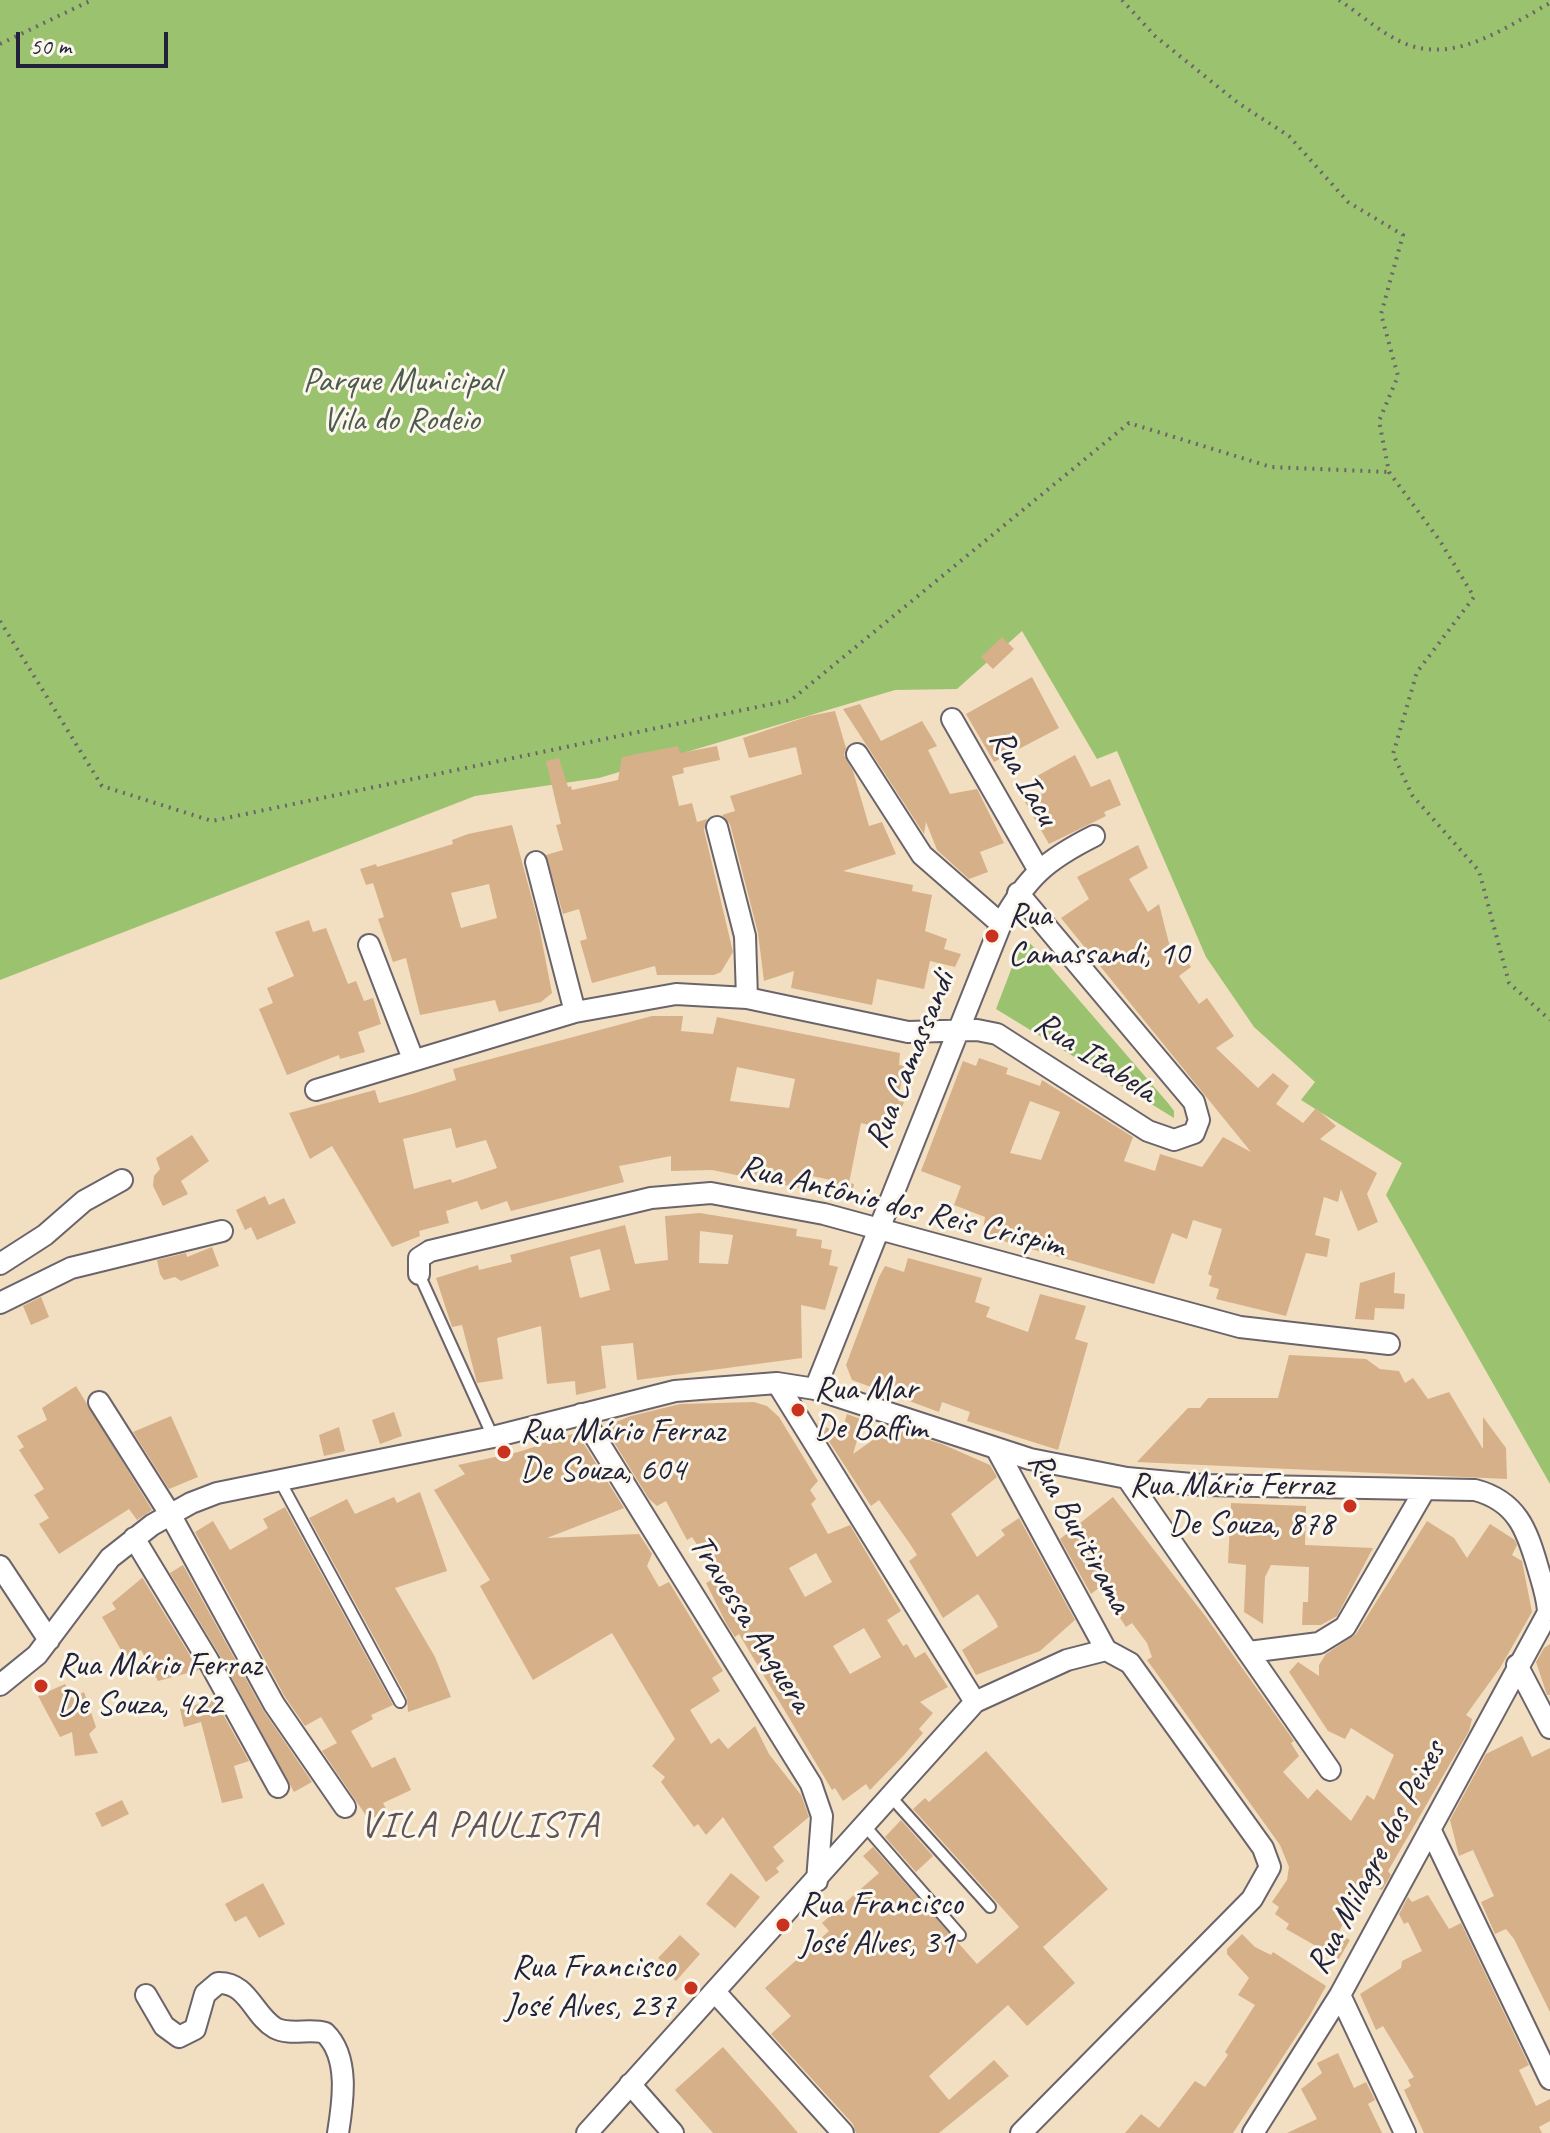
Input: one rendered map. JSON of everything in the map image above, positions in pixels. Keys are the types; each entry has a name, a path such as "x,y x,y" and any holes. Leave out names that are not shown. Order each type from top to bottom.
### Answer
{"street":[{"name":"Rua Iacu","path":"952,719 1038,869"},
{"path":"857,754 922,855 1001,924"},
{"path":"717,827 745,936 747,998"},
{"name":"Rua Camassandi","path":"815,1389 1001,924 1018,893 1038,869 1094,836"},
{"path":"536,862 575,1012"},
{"name":"Rua Itabela","path":"316,1090 575,1012 676,994 747,998 908,1032 958,1030 997,1034 1148,1131 1174,1140 1194,1133 1199,1120 1194,1102 1018,893"},
{"path":"369,945 413,1059"},
{"path":"0,1264 45,1235 84,1201 122,1180"},
{"name":"Rua Antônio dos Reis Crispim","path":"419,1274 419,1258 430,1251 683,1193 711,1193 878,1228 1240,1327 1389,1344"},
{"path":"0,1303 71,1268 222,1231"},
{"path":"777,1383 975,1702"},
{"path":"0,1685 23,1669 49,1640 95,1574 134,1538 170,1514 217,1493 493,1437 675,1391 777,1383 815,1389 1030,1459 1127,1478 1202,1485 1475,1490 1495,1495 1513,1509 1530,1541 1549,1610"},
{"path":"99,1402 170,1514 274,1704 345,1807"},
{"name":"Travessa Anguera","path":"581,1414 811,1784 822,1816 817,1881"},
{"name":"Rua Buritirama","path":"996,1448 1106,1650"},
{"path":"1127,1478 1330,1770"},
{"path":"1249,1652 1319,1643 1345,1627 1424,1491"},
{"path":"134,1538 208,1660 278,1787"},
{"path":"0,1566 49,1640"},
{"name":"Rua Milagre dos Peixes","path":"1253,2133 1340,1995 1549,1610"},
{"path":"587,2133 975,1702 1067,1660 1106,1650 1130,1663 1263,1848 1270,1867 1252,1899 1021,2133"},
{"path":"1517,1665 1550,1728"},
{"path":"1430,1829 1550,2079"},
{"path":"146,1995 164,2026 179,2037 195,2029 205,1994 218,1983 241,1990 266,2021 282,2031 325,2033 336,2047 341,2069 342,2104 338,2133"},
{"path":"715,1992 843,2133"},
{"path":"1340,1995 1405,2133"},
{"path":"630,2084 673,2133"}],"lane":[{"path":"419,1274 493,1437"},
{"path":"279,1479 400,1702"},
{"path":"891,1797 990,1907"},
{"path":"865,1826 960,1935"}],"path":[{"path":"0,44 92,0"},
{"path":"1122,0 1155,36 1238,103 1289,136 1348,202 1403,235 1381,314 1398,376 1379,421 1389,472 1440,541 1474,597 1417,672 1393,754 1412,795 1479,871 1509,983 1550,1020"},
{"path":"1339,0 1407,44 1447,49 1485,39 1550,3"},
{"path":"0,621 102,786 212,821 791,700 1129,423 1271,467 1389,472"}],"green space":[{"name":"Parque Municipal Vila do Rodeio","path":"0,0 1550,0 1550,1484 1386,1195 1402,1163 1301,1100 1315,1082 1254,1027 1206,957 1117,751 1097,759 1022,631 957,689 895,690 599,778 475,796 0,980"},
{"path":"1022,941 1029,942 1168,1103 1174,1111 1174,1118 996,1009"}],"building":[{"path":"1002,637 1014,649 993,669 981,657"},
{"path":"1032,677 1059,728 994,762 966,714"},
{"path":"860,704 881,741 922,721 937,746 928,750 950,794 977,789 1004,843 980,852 988,872 969,879 937,850 926,822 924,834 843,709"},
{"path":"835,711 846,748 844,755 853,771 869,826 882,822 896,854 843,871 913,885 912,891 932,895 925,931 947,939 944,949 961,954 955,967 930,961 924,989 877,979 872,1005 791,988 794,971 764,981 758,933 730,824 722,815 735,811 730,796 802,774 796,747 749,758 743,738 809,716"},
{"path":"678,746 680,753 717,746 720,760 683,768 684,773 672,776 679,806 692,803 697,822 707,819 704,830 733,952 721,972 714,975 657,975 655,966 592,983 580,941 587,939 579,909 563,914 546,855 563,850 556,825 561,824 546,761 559,758 568,787 571,786 572,790 618,780 622,757"},
{"path":"1075,755 1091,787 1110,779 1121,805 1104,812 1106,816 1049,844 1025,802 1046,792 1037,776"},
{"path":"512,825 538,921 552,993 541,1002 499,1012 495,1000 420,1015 406,958 393,962 378,919 384,917 373,883 366,885 360,869 376,864 377,867 453,844 452,840","holes":["489,884 497,918 461,928 451,893"]},
{"path":"1138,845 1148,868 1129,879 1148,912 1159,904 1172,955 1179,950 1191,967 1179,976 1199,1004 1207,998 1234,1036 1216,1048 1258,1088 1273,1073 1289,1086 1276,1104 1303,1123 1316,1108 1336,1126 1320,1139 1377,1173 1367,1194 1378,1222 1358,1231 1341,1189 1338,1202 1324,1197 1315,1235 1330,1239 1327,1257 1306,1253 1286,1316 1216,1299 1219,1289 1209,1286 1212,1276 1208,1274 1222,1229 1193,1220 1187,1239 1172,1233 1154,1284 982,1235 985,1217 954,1205 961,1186 921,1171 963,1061 976,1066 979,1058 1008,1068 1006,1074 1040,1086 1042,1080 1133,1137 1124,1161 1155,1171 1160,1154 1202,1167 1223,1137 1251,1152 1061,918 1089,899 1077,877","holes":["1030,1101 1060,1112 1041,1160 1010,1153"]},
{"path":"309,920 313,932 326,928 348,984 356,981 364,1001 373,998 381,1024 358,1032 365,1052 340,1059 339,1055 287,1075 259,1009 273,1003 267,988 294,976 275,932"},
{"path":"652,1016 683,1016 681,1031 713,1034 717,1017 900,1053 899,1065 904,1066 898,1101 904,1102 893,1131 861,1123 849,1183 854,1184 851,1200 833,1196 836,1181 802,1174 799,1188 712,1170 671,1171 671,1156 619,1166 624,1182 511,1211 507,1201 481,1210 477,1201 446,1211 449,1223 419,1231 420,1236 392,1247 332,1146 310,1159 289,1113 375,1090 379,1103 456,1080 453,1069","holes":["737,1067 795,1079 789,1108 730,1101","451,1128 456,1148 486,1140 497,1168 452,1183 451,1179 414,1189 403,1139"]},
{"path":"192,1135 209,1161 181,1181 188,1194 163,1206 153,1186 154,1176 160,1169 156,1158"},
{"path":"265,1196 269,1205 284,1198 296,1223 257,1240 251,1227 245,1230 236,1210"},
{"path":"700,1213 797,1229 796,1236 822,1240 821,1248 832,1250 829,1265 838,1267 825,1310 801,1305 802,1358 637,1380 633,1343 601,1346 606,1388 576,1395 575,1381 547,1384 541,1326 497,1338 503,1379 477,1383 462,1325 452,1327 436,1278 478,1265 479,1270 512,1262 510,1255 625,1225 635,1264 668,1260 665,1216","holes":["700,1231 733,1235 728,1264 699,1263","600,1249 610,1290 580,1298 570,1257"]},
{"path":"212,1247 219,1266 181,1281 175,1277 164,1280 160,1274 157,1260 186,1253 187,1257"},
{"path":"908,1258 982,1278 975,1302 990,1307 986,1317 1028,1332 1040,1294 1086,1306 1075,1339 1088,1343 1058,1450 967,1421 970,1412 942,1402 939,1412 852,1380 846,1365 879,1277 885,1266 904,1272"},
{"path":"1395,1272 1394,1293 1405,1294 1404,1309 1375,1308 1374,1320 1355,1319 1360,1283"},
{"path":"41,1297 49,1317 31,1325 23,1306"},
{"path":"1289,1355 1366,1359 1380,1369 1399,1371 1405,1383 1413,1378 1428,1399 1449,1392 1483,1449 1483,1417 1506,1448 1507,1479 1137,1462 1188,1408 1200,1408 1208,1398 1278,1398"},
{"path":"76,1386 152,1510 137,1520 129,1509 59,1554 39,1524 49,1518 34,1495 44,1489 19,1450 24,1447 17,1436 47,1420 42,1408"},
{"path":"754,1402 767,1406 779,1417 818,1481 810,1490 816,1499 811,1504 828,1534 850,1525 901,1611 887,1620 903,1646 907,1644 915,1658 925,1652 948,1687 920,1702 933,1713 919,1729 923,1733 870,1790 866,1784 843,1801 835,1788 832,1790 739,1634 735,1637 727,1625 706,1583 719,1576 703,1548 700,1549 692,1537 687,1540 666,1501 657,1506 649,1499 607,1431 608,1425 631,1416 680,1404","holes":["816,1553 832,1582 805,1597 789,1568","864,1628 881,1657 850,1674 833,1646"]},
{"path":"394,1412 402,1436 380,1444 372,1420"},
{"path":"847,1414 863,1420 853,1454 890,1428 942,1444 990,1465 997,1477 951,1514 977,1557 1005,1535 1001,1530 1019,1518 1075,1620 1040,1651 976,1675 962,1650 998,1627 996,1622 978,1594 943,1618 909,1561 917,1555 910,1544 879,1500 871,1506 817,1423 841,1434"},
{"path":"171,1416 198,1477 169,1489 133,1432"},
{"path":"339,1427 345,1451 324,1456 319,1435"},
{"path":"577,1433 624,1508 547,1538 639,1534 652,1554 647,1566 659,1587 669,1582 723,1671 712,1678 720,1691 690,1710 711,1744 719,1738 728,1749 755,1726 769,1754 801,1795 809,1817 773,1847 784,1861 776,1868 779,1872 766,1882 723,1817 706,1835 698,1824 694,1827 661,1782 665,1777 652,1766 675,1739 612,1633 533,1680 480,1586 490,1580 434,1490 465,1474 458,1465 518,1452 537,1446 537,1443"},
{"path":"420,1492 447,1571 395,1588 435,1657 451,1697 408,1712 407,1698 309,1518 347,1499 355,1514 394,1497 397,1503"},
{"path":"1113,1497 1206,1617 1294,1741 1291,1743 1299,1756 1283,1772 1308,1799 1317,1789 1351,1821 1367,1795 1374,1800 1394,1755 1351,1728 1345,1739 1328,1731 1289,1672 1298,1662 1319,1676 1319,1665 1326,1654 1356,1634 1427,1521 1454,1538 1467,1558 1490,1524 1515,1540 1517,1545 1512,1555 1522,1561 1532,1612 1500,1668 1466,1715 1472,1719 1469,1731 1388,1871 1391,1875 1382,1890 1367,1882 1338,1933 1350,1940 1339,1959 1286,1929 1289,1924 1275,1914 1279,1907 1272,1902 1287,1880 1289,1867 1280,1845 1147,1660 1152,1657 1147,1643 1132,1623 1126,1627 1100,1587 1091,1594 1060,1539"},
{"path":"1231,1503 1306,1506 1305,1545 1373,1548 1337,1616 1321,1625 1302,1625 1303,1602 1308,1602 1309,1567 1271,1565 1265,1577 1263,1624 1244,1612 1246,1565 1228,1563"},
{"path":"285,1507 393,1705 371,1715 373,1719 351,1731 372,1768 395,1757 411,1790 383,1803 387,1811 369,1820 322,1751 337,1743 321,1717 305,1726 285,1697 195,1532 213,1521 230,1550 268,1528 263,1519"},
{"path":"183,1565 263,1710 312,1782 294,1792 219,1654 170,1573"},
{"path":"142,1578 199,1670 158,1681 141,1650 125,1657 102,1617 116,1609 112,1603"},
{"path":"1550,1644 1550,1695 1547,1695 1536,1662"},
{"path":"65,1684 72,1698 84,1692 96,1727 89,1734 98,1753 75,1756 72,1732 60,1737 38,1696"},
{"path":"215,1700 249,1761 234,1766 243,1798 222,1803 201,1722 184,1727 180,1709"},
{"path":"1522,1736 1532,1757 1550,1748 1550,2012 1514,1939 1506,1929 1495,1934 1481,1902 1494,1896 1473,1850 1459,1856 1450,1820 1486,1754"},
{"path":"986,1751 1108,1889 1043,1947 1075,1983 1027,2026 1008,2005 929,2076 949,2100 994,2060 1009,2076 939,2133 856,2133 853,2124 771,2034 791,2016 765,1988 829,1931 822,1923 879,1873 863,1856 873,1847 977,1964 1019,1927 913,1809 925,1798 929,1802"},
{"path":"122,1800 129,1814 102,1827 95,1813"},
{"path":"901,1820 933,1856 916,1872 885,1837"},
{"path":"731,1873 760,1897 735,1928 706,1904"},
{"path":"263,1883 285,1924 259,1938 246,1916 235,1922 225,1904"},
{"path":"1428,1895 1449,1929 1461,1923 1529,2065 1519,2070 1536,2106 1550,2099 1550,2121 1539,2127 1542,2133 1424,2133 1404,2090 1411,2086 1408,2080 1414,2077 1383,2026 1376,2030 1360,1994 1401,1968 1402,1961 1422,1951 1408,1922 1404,1924 1399,1914 1408,1897 1412,1902"},
{"path":"1242,1934 1255,1947 1271,1955 1273,1952 1326,1986 1309,2017 1233,2133 1125,2133 1141,2114 1159,2128 1195,2081 1205,2087 1228,2055 1225,2052 1255,2005 1238,1995 1249,1978 1227,1954 1227,1949"},
{"path":"680,1935 700,1954 676,1981 660,1966 663,1962 658,1958"},
{"path":"723,2047 798,2133 713,2133 675,2090"},
{"path":"1338,2053 1354,2088 1366,2082 1375,2100 1368,2104 1382,2133 1287,2133 1317,2119 1301,2089 1322,2073 1317,2063"}],"place":[{"name":"Rua Camassandi, 10","path":"992,936"},
{"name":"Rua Mar De Baffim","path":"798,1410"},
{"name":"Rua Mário Ferraz De Souza, 604","path":"504,1452"},
{"name":"Rua Mário Ferraz De Souza, 878","path":"1350,1506"},
{"name":"Rua Mário Ferraz De Souza, 422","path":"41,1686"},
{"name":"Rua Francisco José Alves, 31","path":"783,1925"},
{"name":"Rua Francisco José Alves, 237","path":"691,1988"}],"district":[{"name":"VILA PAULISTA","path":"480,1826"}]}
